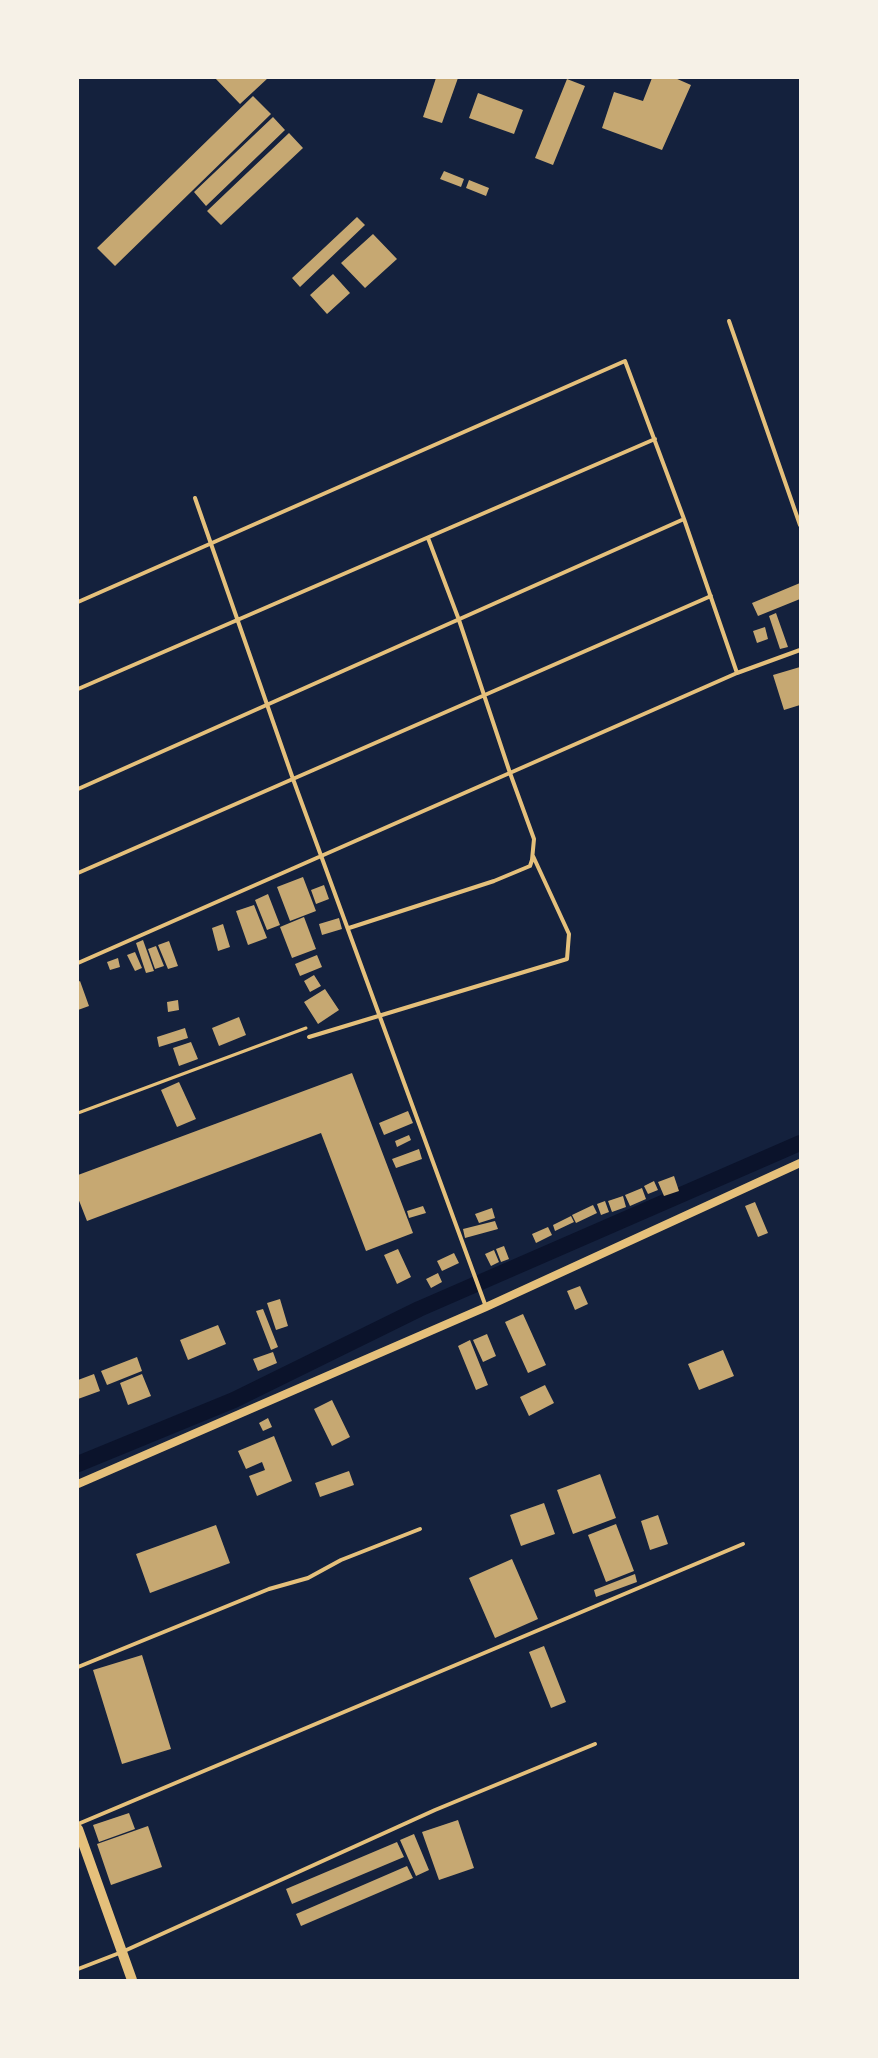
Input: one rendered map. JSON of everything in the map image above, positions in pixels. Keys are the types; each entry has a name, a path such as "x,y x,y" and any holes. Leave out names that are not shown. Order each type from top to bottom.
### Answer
{"main road":[{"path":"78,1484 486,1307 800,1163"},
{"path":"78,1829 132,1980"}],"street":[{"path":"729,321 800,525"},
{"path":"78,602 625,361 684,519 737,673"},
{"path":"78,690 655,439"},
{"path":"195,498 293,779 349,928 486,1307"},
{"path":"78,789 268,706 684,519"},
{"path":"349,928 501,878 530,866 534,839 510,773 459,620 428,538"},
{"path":"78,874 711,596"},
{"path":"78,963 737,673 800,650"},
{"path":"309,1037 567,959 569,934 532,854"},
{"path":"78,1667 269,1589 308,1578 341,1560 420,1528"},
{"path":"78,1824 743,1544"},
{"path":"78,1969 122,1952 435,1810 595,1744"}],"lane":[{"path":"78,1113 306,1028"}],"building":[{"path":"215,78 268,78 240,104"},
{"path":"436,78 458,78 442,123 423,117"},
{"path":"652,78 675,78 691,85 662,150 602,128 614,92 643,101"},
{"path":"567,79 585,86 553,165 535,158"},
{"path":"478,93 523,110 514,134 469,118"},
{"path":"253,96 271,114 115,266 97,248"},
{"path":"273,117 285,130 206,206 194,192"},
{"path":"289,133 303,148 221,225 207,211"},
{"path":"444,171 464,179 461,187 440,179"},
{"path":"469,180 489,188 486,196 466,188"},
{"path":"357,217 365,225 300,287 292,278"},
{"path":"373,234 397,259 365,288 341,263"},
{"path":"333,274 350,293 327,314 310,295"},
{"path":"800,583 800,599 758,616 752,603"},
{"path":"776,613 788,647 780,649 769,616"},
{"path":"765,627 768,639 757,643 753,631"},
{"path":"800,667 800,705 784,710 773,675"},
{"path":"303,877 316,911 290,921 277,887"},
{"path":"324,885 329,899 316,904 311,890"},
{"path":"268,894 280,925 267,930 255,900"},
{"path":"254,905 267,938 248,945 236,911"},
{"path":"304,917 316,949 292,958 280,927"},
{"path":"339,918 342,929 322,935 319,924"},
{"path":"223,924 230,947 218,951 212,928"},
{"path":"143,940 154,971 146,973 136,943"},
{"path":"169,941 178,966 168,969 158,945"},
{"path":"156,946 164,966 155,969 148,949"},
{"path":"135,952 142,968 135,971 127,955"},
{"path":"317,955 322,967 300,976 295,964"},
{"path":"118,958 120,967 110,970 107,962"},
{"path":"314,975 321,986 310,992 304,981"},
{"path":"80,981 89,1006 78,1010 78,982"},
{"path":"325,989 339,1010 318,1024 304,1002"},
{"path":"178,1000 179,1010 168,1012 167,1002"},
{"path":"239,1017 246,1035 219,1046 212,1028"},
{"path":"185,1028 188,1038 159,1047 157,1037"},
{"path":"191,1042 198,1059 179,1066 173,1048"},
{"path":"352,1073 413,1233 366,1251 321,1133 87,1221 78,1198 78,1175"},
{"path":"179,1082 196,1119 177,1127 161,1090"},
{"path":"408,1111 413,1123 384,1135 379,1123"},
{"path":"409,1135 411,1140 397,1147 395,1141"},
{"path":"419,1149 422,1159 396,1168 392,1159"},
{"path":"674,1176 679,1191 664,1196 658,1182"},
{"path":"654,1181 658,1190 648,1194 644,1186"},
{"path":"642,1188 646,1199 630,1206 625,1195"},
{"path":"623,1196 626,1207 612,1212 608,1201"},
{"path":"605,1201 609,1212 601,1215 597,1204"},
{"path":"755,1202 768,1233 758,1237 745,1206"},
{"path":"593,1205 597,1213 576,1223 572,1215"},
{"path":"423,1206 426,1213 409,1218 407,1211"},
{"path":"492,1208 495,1218 479,1223 475,1214"},
{"path":"571,1216 574,1222 555,1231 553,1225"},
{"path":"495,1221 498,1229 465,1238 463,1229"},
{"path":"548,1227 552,1235 536,1243 532,1234"},
{"path":"504,1246 509,1259 501,1262 496,1249"},
{"path":"398,1249 411,1277 397,1284 384,1255"},
{"path":"494,1250 499,1262 491,1266 485,1254"},
{"path":"454,1253 459,1263 442,1271 437,1261"},
{"path":"438,1273 442,1282 431,1288 426,1279"},
{"path":"580,1286 588,1304 575,1310 567,1291"},
{"path":"280,1299 288,1326 276,1330 267,1303"},
{"path":"263,1309 278,1347 271,1350 256,1311"},
{"path":"523,1314 546,1365 528,1373 505,1322"},
{"path":"218,1325 226,1344 188,1360 180,1340"},
{"path":"487,1334 496,1356 483,1362 473,1340"},
{"path":"470,1340 488,1385 476,1390 458,1346"},
{"path":"723,1350 734,1376 699,1390 688,1364"},
{"path":"273,1352 277,1363 258,1371 253,1359"},
{"path":"137,1357 142,1371 107,1385 101,1371"},
{"path":"94,1374 100,1391 78,1399 78,1380"},
{"path":"142,1374 151,1396 128,1405 120,1383"},
{"path":"545,1385 554,1403 529,1416 520,1397"},
{"path":"332,1400 350,1437 332,1446 314,1409"},
{"path":"268,1418 272,1427 263,1431 259,1423"},
{"path":"274,1436 292,1481 257,1496 249,1476 265,1470 262,1462 246,1469 238,1451"},
{"path":"349,1471 354,1485 320,1497 315,1483"},
{"path":"600,1474 616,1518 573,1534 557,1490"},
{"path":"544,1503 555,1534 521,1546 510,1515"},
{"path":"658,1515 668,1544 650,1550 641,1521"},
{"path":"616,1524 634,1571 606,1582 588,1535"},
{"path":"216,1525 230,1563 150,1593 136,1554"},
{"path":"512,1559 538,1619 495,1638 469,1578"},
{"path":"635,1574 637,1582 596,1597 594,1590"},
{"path":"544,1646 566,1702 551,1708 529,1652"},
{"path":"142,1655 171,1749 122,1764 93,1670"},
{"path":"129,1813 135,1829 99,1842 93,1825"},
{"path":"458,1820 474,1868 439,1880 422,1832"},
{"path":"148,1826 162,1867 111,1885 97,1844"},
{"path":"414,1834 429,1870 416,1876 400,1840"},
{"path":"397,1842 404,1857 292,1904 286,1889"},
{"path":"407,1866 413,1878 301,1926 296,1914"}],"waterway":[{"path":"78,1464 234,1400 419,1309 800,1143"}]}
